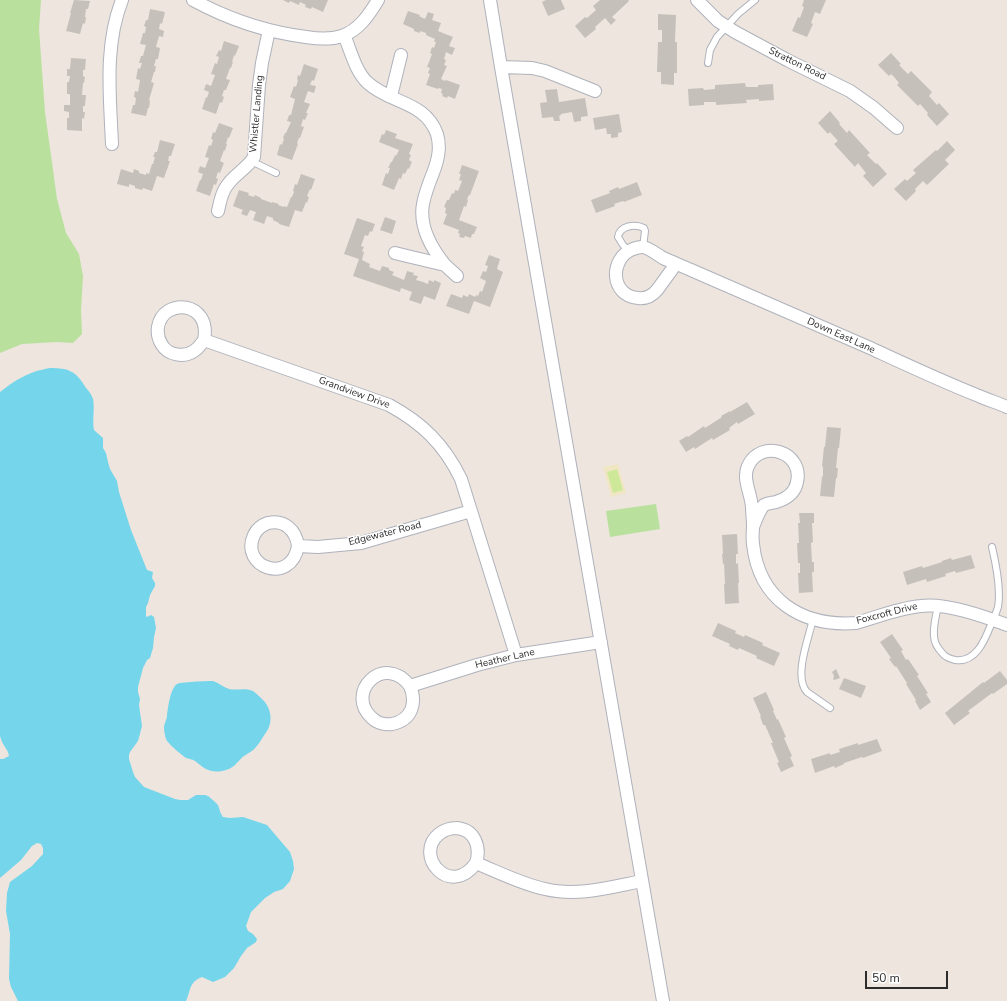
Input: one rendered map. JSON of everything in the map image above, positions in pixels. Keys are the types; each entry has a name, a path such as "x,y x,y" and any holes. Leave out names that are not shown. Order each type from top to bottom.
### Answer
{"street":[{"path":"112,144 110,55 114,26 122,0"},
{"path":"193,0 219,13 248,24 289,35 324,39 337,38 353,30 371,12 378,0"},
{"path":"490,0 663,1001"},
{"name":"Stratton Road","path":"697,0 718,21 745,38 850,91 874,108 896,128"},
{"name":"Whistler Landing","path":"218,211 226,186 251,162 254,157 261,70 269,30"},
{"path":"344,35 355,63 360,73 368,83 378,90 422,112 431,122 438,137 439,153 425,196 422,216 428,237 440,259 458,276"},
{"path":"391,96 401,55"},
{"path":"501,67 532,68 545,71 595,91"},
{"path":"643,247 624,254 617,267 616,277 618,286 627,295 643,298 653,294 664,282 676,264"},
{"name":"Down East Lane","path":"643,247 676,264 952,385 1007,407"},
{"path":"395,252 445,265"},
{"path":"182,307 190,308 202,318 206,332 204,340 200,347 194,352 186,355 177,355 169,352 163,347 159,340 157,331 158,323 162,316 168,311 182,307"},
{"name":"Grandview Drive","path":"204,340 388,405 406,415 433,437 449,457 461,478 516,655"},
{"name":"Foxcroft Drive","path":"753,526 763,506 784,499 791,494 796,486 798,474 796,466 791,458 780,452 772,450 763,452 756,456 748,466 746,482 752,506 752,535 756,562 768,586 776,597 786,606 802,615 829,622 856,622 906,608 922,605 938,606 963,611 1007,625"},
{"name":"Edgewater Road","path":"298,546 318,547 361,543 471,511"},
{"name":"Heather Lane","path":"410,686 477,665 516,655 601,642"},
{"path":"390,673 398,675 410,686 413,694 411,711 406,718 398,722 382,724 374,720 364,707 362,698 364,690 374,677 390,673"},
{"path":"476,863 546,890 566,892 584,891 642,881"}],"lane":[{"path":"708,63 710,50 717,37 738,14 755,0"},
{"path":"251,162 276,172"},
{"path":"629,251 623,246 618,237 619,232 623,228 639,226 644,228 643,247"},
{"path":"938,606 933,635 934,641 942,653 950,659 959,660 970,657 976,653 984,642 997,610 997,568 992,546"},
{"path":"813,619 802,662 802,681 805,690 830,708"}],"green space":[{"path":"0,0 41,0 39,29 45,112 57,199 66,233 79,254 83,276 81,310 82,334 73,343 57,342 22,344 0,353"},
{"path":"617,469 623,490 613,493 607,472"},
{"path":"656,504 660,529 610,537 606,511"}],"sand":[{"path":"618,464 626,493 611,497 603,467"}],"water":[{"path":"50,368 67,370 75,374 89,391 94,403 94,430 103,438 103,448 106,453 110,469 117,481 131,530 147,570 153,572 152,578 155,586 146,607 146,616 151,615 154,617 156,628 150,658 147,660 143,668 138,687 142,726 138,741 129,755 135,777 144,787 175,799 188,800 196,795 208,796 218,805 223,817 243,817 267,825 290,852 293,861 294,869 290,881 283,889 274,892 265,898 251,912 246,926 248,931 257,939 256,942 247,948 234,968 225,977 213,982 202,977 195,981 186,1001 18,1001 9,979 10,934 6,911 7,893 10,882 32,866 43,854 43,848 41,844 37,843 32,846 21,860 0,878 0,759 9,756 0,736 0,392 23,377"},
{"path":"213,681 229,689 247,689 253,691 267,704 271,719 269,728 252,751 232,767 224,771 216,772 204,768 194,760 186,758 167,741 164,730 171,694 177,684"}],"building":[{"path":"74,0 90,1 88,9 86,9 85,24 83,23 80,34 66,31"},
{"path":"283,0 328,0 323,12 312,7 311,9 305,7 306,5 300,2 299,5"},
{"path":"546,0 561,0 565,9 548,16 542,2"},
{"path":"600,0 629,1 612,17 616,20 611,25 605,18 595,27 596,29 585,38 575,26 596,10 593,6"},
{"path":"804,0 826,0 820,14 815,12 811,23 813,24 807,37 792,31 798,17 800,18 804,7 802,6"},
{"path":"150,9 165,12 162,24 160,23 159,29 164,31 163,37 159,36 156,47 160,48 158,59 156,59 154,66 156,66 155,72 151,82 154,83 146,116 131,113 133,105 135,105 135,91 138,92 140,80 136,79 138,68 140,69 142,63 139,63 146,45 140,44 143,33 145,33 146,27 144,26 146,20 148,20"},
{"path":"408,11 420,15 419,16 425,19 428,12 434,14 432,20 441,23 438,31 453,37 449,46 455,48 452,55 446,52 444,59 446,60 444,65 447,66 441,79 460,85 455,99 448,96 447,98 442,96 442,89 426,85 430,74 428,73 430,68 427,67 432,54 430,53 436,42 434,42 435,39 426,35 426,33 414,31 414,29 403,24"},
{"path":"658,14 676,15 675,42 677,42 677,73 674,73 674,85 661,84 661,72 657,72 658,42 662,42 662,30 658,30"},
{"path":"224,41 239,46 235,56 234,55 231,68 226,79 230,80 226,90 224,90 222,103 220,102 216,114 202,109 209,92 204,90 206,84 211,86 215,75 211,74 219,57 216,56 219,50 221,51"},
{"path":"891,53 901,64 899,65 908,74 911,71 932,92 929,96 937,105 939,103 949,114 937,126 920,104 918,106 897,85 899,83 895,78 891,74 889,76 878,65"},
{"path":"71,58 86,59 85,70 83,70 83,76 85,77 82,95 86,95 85,106 83,106 83,112 85,112 84,119 82,118 82,131 67,130 67,118 69,118 69,112 64,111 64,105 70,105 70,94 67,94 67,82 69,82 70,76 67,76 67,69 70,69"},
{"path":"304,64 318,69 314,81 312,80 310,85 316,86 314,93 308,91 304,102 310,104 305,120 303,119 301,126 304,127 292,160 277,155 280,144 282,145 283,138 291,122 287,121 289,115 291,115 295,99 290,97 294,86 296,87 298,75 300,76"},
{"path":"745,83 746,87 758,87 758,85 773,84 774,100 746,100 747,103 716,105 716,102 704,102 704,105 689,106 688,89 715,89 715,85"},
{"path":"557,89 559,102 585,98 588,116 581,117 581,121 574,122 572,112 561,114 559,116 560,121 554,121 553,117 542,118 540,103 547,102 545,90"},
{"path":"830,111 847,133 849,130 870,153 867,155 887,174 873,187 863,176 866,173 858,163 855,167 834,144 838,141 830,132 828,134 818,123"},
{"path":"619,114 622,132 618,133 618,137 611,138 611,134 607,134 606,128 595,130 593,118"},
{"path":"219,123 233,128 229,138 228,137 225,151 224,150 220,161 224,163 220,173 218,172 216,185 214,184 210,196 196,191 203,174 198,172 200,166 205,168 209,158 205,157 209,145 211,146 213,140 211,139 213,132 215,133"},
{"path":"386,130 397,134 395,138 413,144 409,154 411,155 409,160 412,162 405,174 403,173 401,179 399,178 394,190 382,185 386,173 388,174 390,168 388,168 399,150 379,142 382,134 384,135"},
{"path":"160,140 175,144 171,156 169,156 168,161 170,161 164,178 157,176 152,191 143,188 142,190 135,188 135,186 129,184 129,187 117,184 121,169 133,173 134,169 139,171 139,173 146,175 146,173 149,174 155,157 153,157 155,152 157,152"},
{"path":"947,141 955,150 945,160 949,164 927,185 923,181 906,201 894,189 905,179 907,181 916,173 913,170"},
{"path":"462,165 479,171 467,199 466,207 464,206 459,220 477,227 471,238 465,236 464,238 459,237 459,230 443,224 447,214 445,213 446,208 444,207 447,200 449,200 452,193 454,194 455,190 458,191 462,181 459,180 461,174 459,174"},
{"path":"301,174 315,179 307,196 309,197 307,203 306,202 302,212 295,210 289,227 279,224 273,220 273,218 267,216 264,224 253,220 256,212 250,210 247,216 241,214 243,210 233,206 239,190 249,193 248,195 254,197 255,195 261,199 287,207 294,192 295,184 297,185"},
{"path":"637,182 642,195 614,204 615,206 596,213 591,200 610,193 609,191 618,187 619,189"},
{"path":"385,217 396,221 392,234 380,230"},
{"path":"357,218 375,224 372,232 370,231 368,236 365,235 361,246 364,247 362,251 364,252 362,260 370,264 369,267 380,271 382,266 389,268 389,270 394,272 392,275 404,280 407,271 418,276 416,280 428,284 429,280 434,282 434,280 441,283 435,300 424,296 421,304 409,300 412,292 401,288 400,292 353,276 359,259 344,254"},
{"path":"489,255 500,259 497,269 503,272 490,307 474,301 469,314 446,306 451,294 462,298 463,295 468,297 469,294 475,297 476,295 478,296 480,291 482,292 486,281 480,278 483,271 486,272 488,266 485,265"},
{"path":"747,402 755,414 738,424 737,422 729,428 730,430 713,440 712,438 695,449 694,447 686,452 679,441 687,436 688,437 704,426 705,428 722,417 721,416"},
{"path":"827,427 841,428 834,497 820,496"},
{"path":"799,513 814,513 814,523 812,523 813,542 811,543 812,562 814,562 814,572 812,572 813,592 799,593 798,573 800,573 800,563 798,563 797,543 799,543"},
{"path":"737,534 738,554 736,554 736,564 738,563 739,603 725,604 722,535"},
{"path":"971,555 975,568 956,573 955,571 945,574 946,576 927,582 926,579 907,585 903,572 922,566 923,568 951,558 952,560"},
{"path":"718,623 736,631 735,633 744,637 745,635 763,643 762,645 780,653 774,666 739,648 738,650 729,646 730,644 712,636"},
{"path":"892,634 903,650 901,651 906,660 908,659 919,675 917,676 928,693 926,694 931,702 920,710 915,701 916,700 906,684 907,683 896,666 895,667 889,659 891,658 880,642"},
{"path":"836,669 840,678 834,680 832,672"},
{"path":"1000,671 1007,680 1007,684 968,711 970,713 954,725 945,713 983,682 984,683"},
{"path":"844,678 866,686 861,698 839,689"},
{"path":"766,692 777,720 778,719 786,737 784,738 792,756 790,757 794,766 781,772 777,763 779,762 771,743 773,743 765,725 763,725 761,716 753,698"},
{"path":"877,739 882,751 844,763 835,768 834,766 815,773 811,759 830,753 830,755 840,752 839,749"}]}
